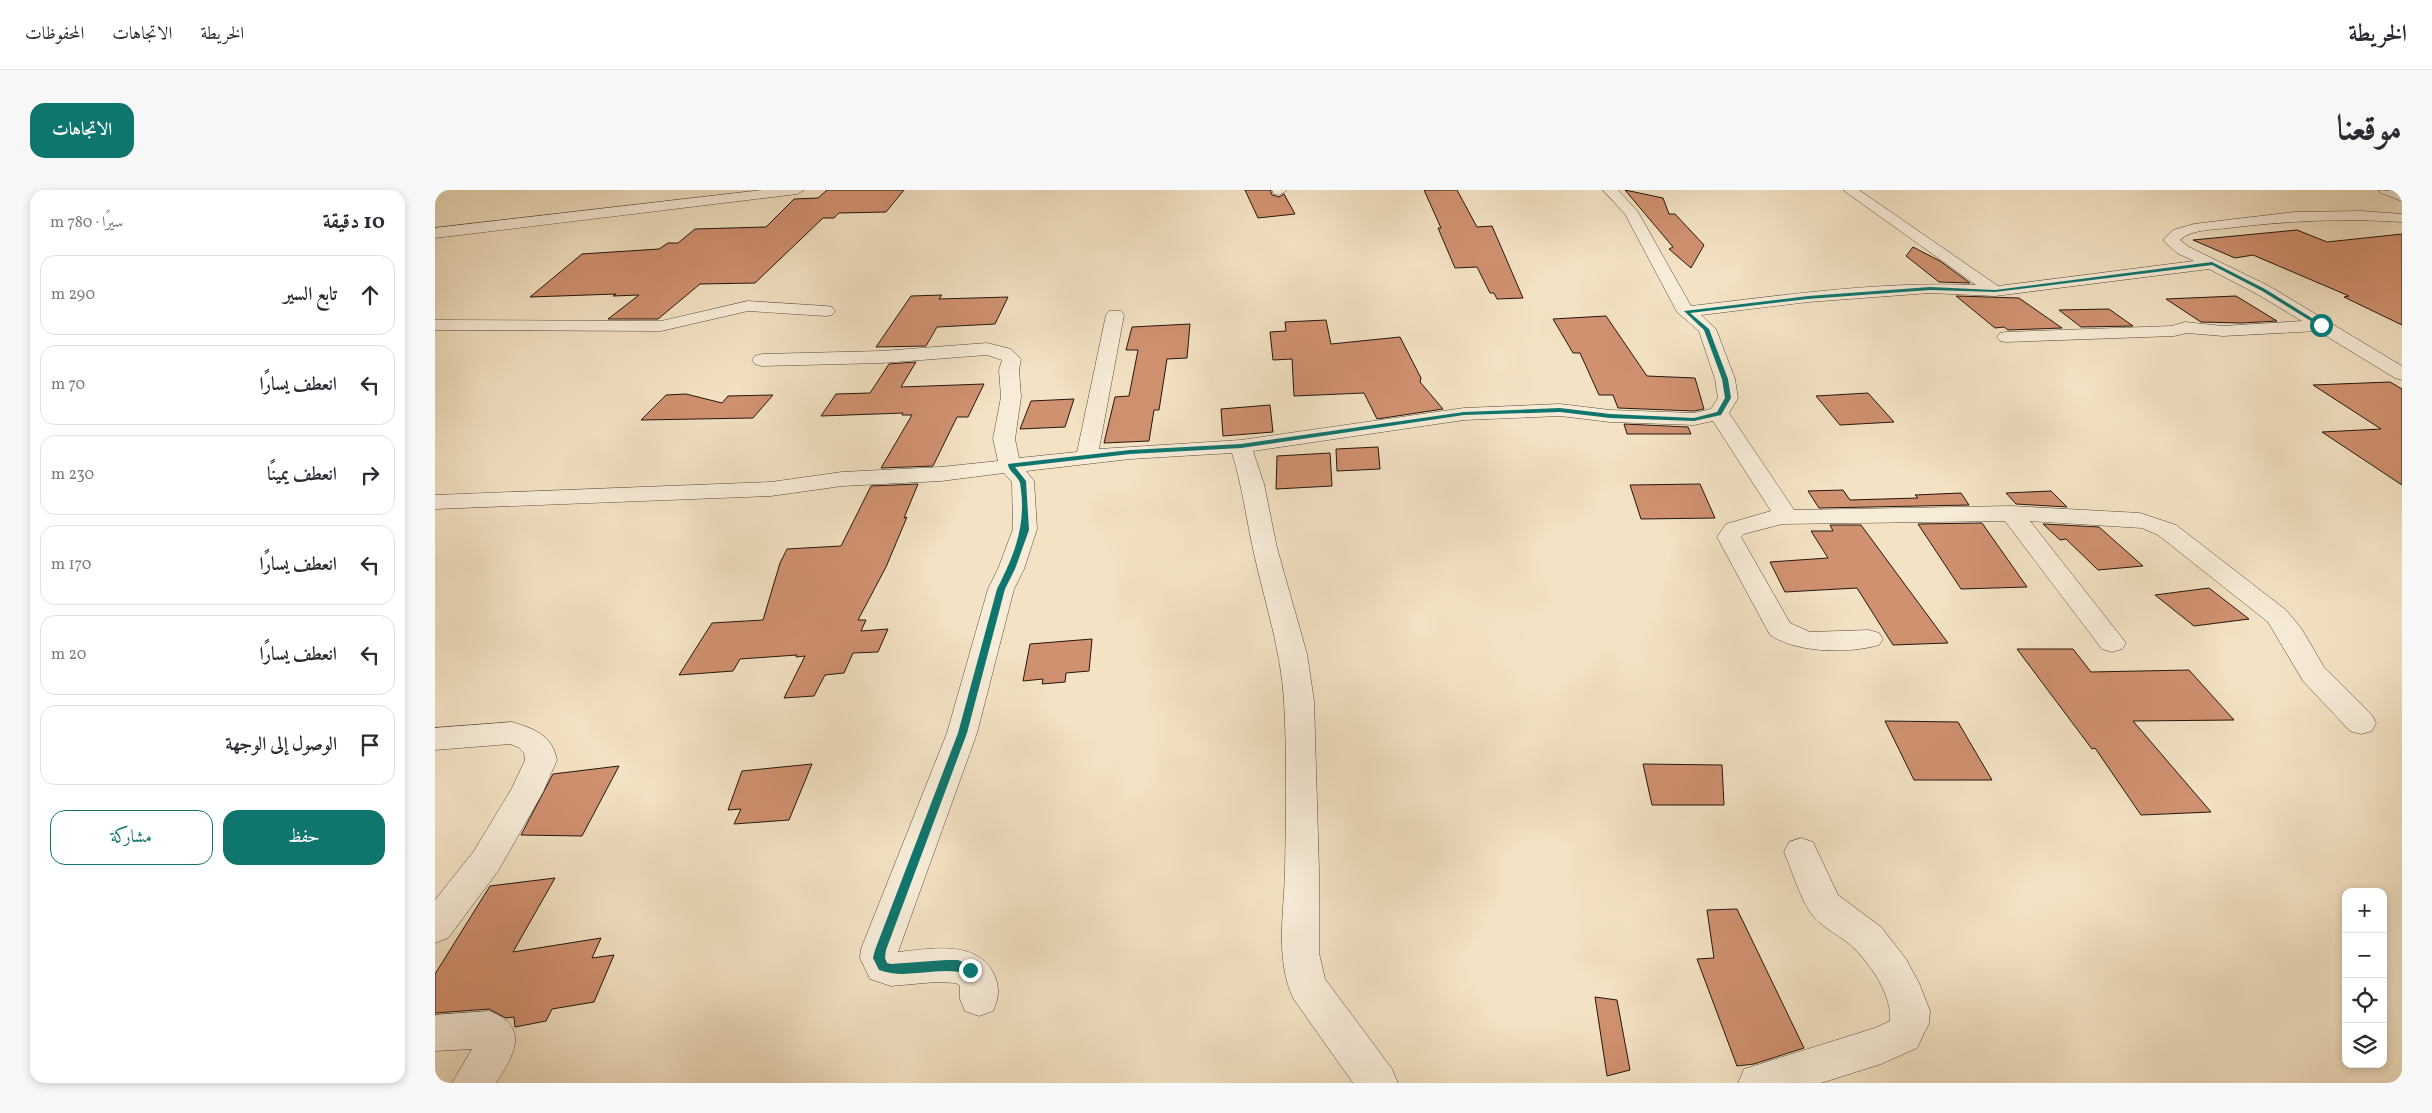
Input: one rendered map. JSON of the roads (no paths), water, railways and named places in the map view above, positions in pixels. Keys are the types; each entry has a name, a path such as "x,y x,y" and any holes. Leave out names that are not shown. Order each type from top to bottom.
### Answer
{"street":[{"path":"435,233 797,190"},
{"path":"435,502 771,489 842,479 941,474 1130,452 1241,446 1464,414 1560,410 1610,416 1694,419 1719,413 1728,398 1725,379 1707,329 1686,312 1631,212 1610,190"},
{"path":"1850,190 1995,291"},
{"path":"2386,190 2402,197"},
{"path":"2402,218 2361,215 2294,216 2194,228 2178,233 2171,240 2183,250 2263,290 2402,374"},
{"path":"1686,312 1808,297 1930,288 1995,291 2212,264"},
{"path":"435,324 661,326 748,306 772,306 827,311"},
{"path":"1087,457 1115,315"},
{"path":"2006,337 2174,331 2185,327 2223,331 2321,325"},
{"path":"762,360 882,356 987,349 1000,350 1008,354 1012,359 1009,370 1011,397 1004,439 1010,466 1023,481 1025,530 1011,569 1001,589 962,733 883,940 879,958 883,967 891,969 958,965 970,970 979,984 979,1000"},
{"path":"1719,413 1778,501 1783,511 1782,518"},
{"path":"1241,446 1253,484 1265,548 1293,654 1299,701 1302,852 1300,954 1305,978 1307,986 1377,1083"},
{"path":"2011,514 2112,643"},
{"path":"1869,640 1810,641 1789,635 1775,623 1729,537 1735,529 1782,518 2011,514 2138,520 2161,526 2284,624 2318,680 2361,723"},
{"path":"435,738 513,734 529,738 539,749 541,760 527,792 485,861 435,927"},
{"path":"1759,1083 1881,1045 1903,1035 1909,1023 1910,1011 1893,971 1867,938 1825,905 1801,852"},
{"path":"435,1033 489,1029 496,1037 494,1050 473,1083"}]}
